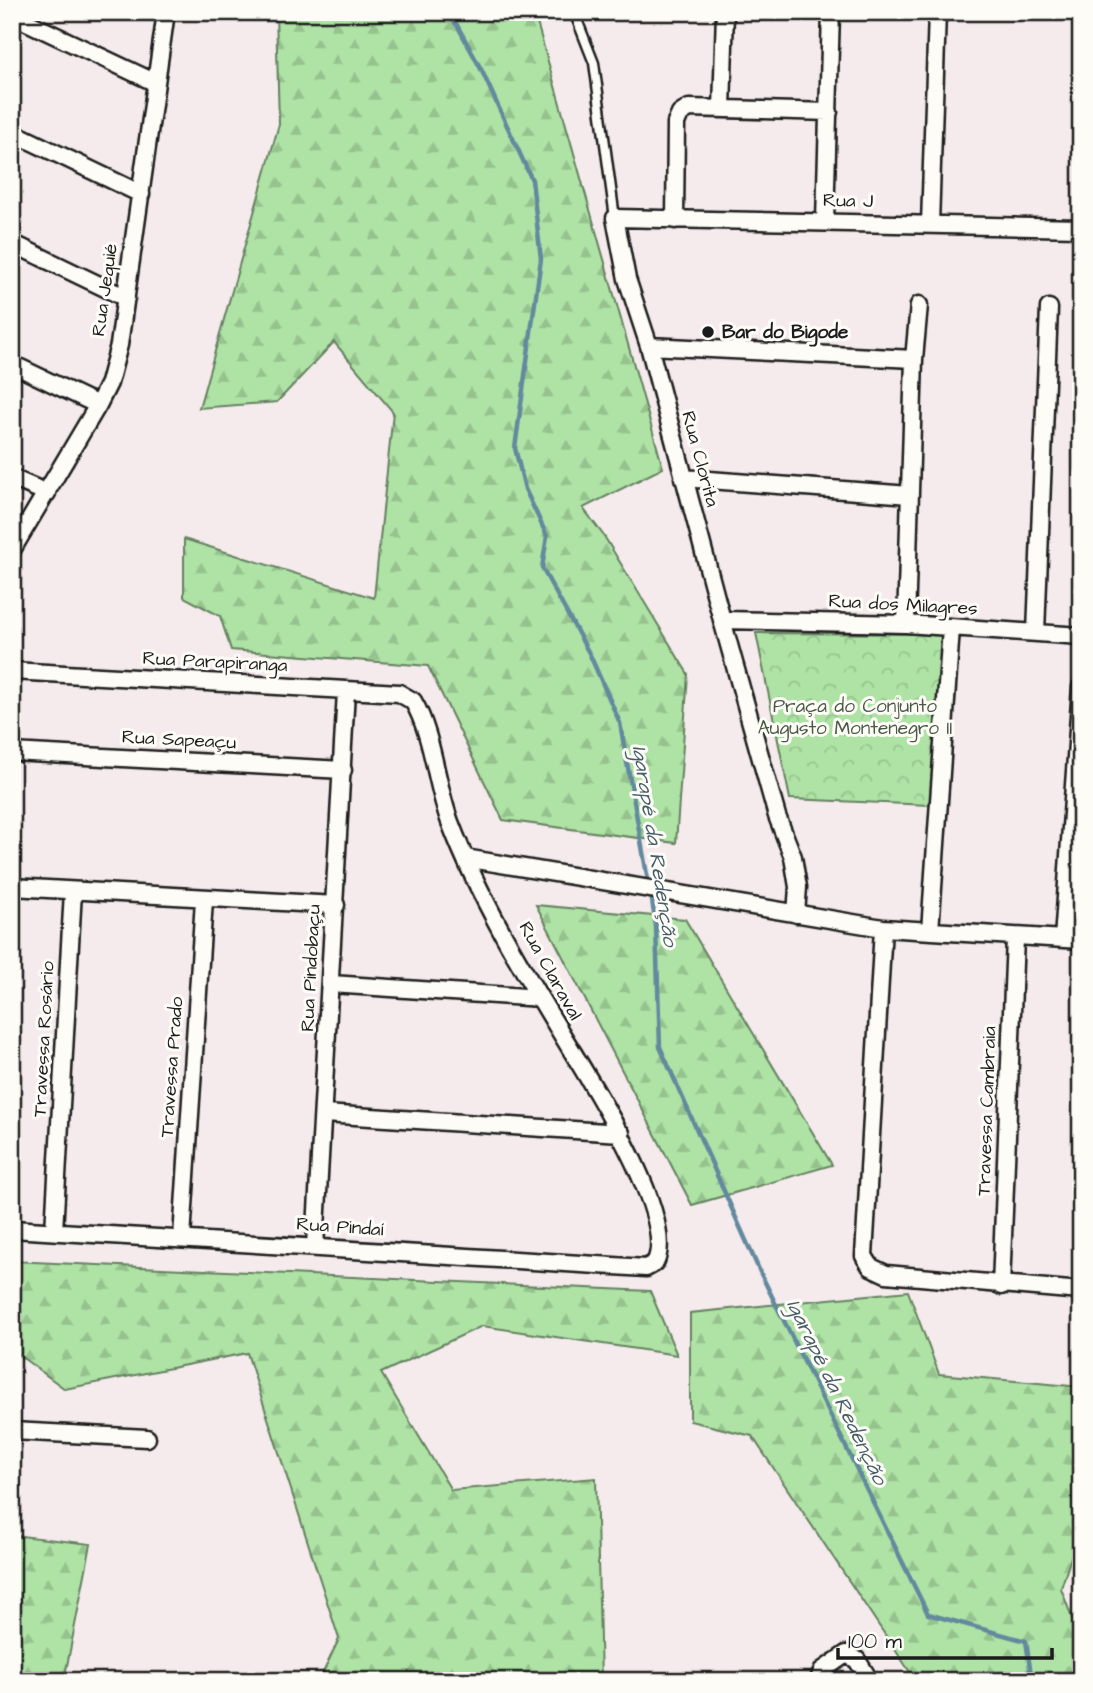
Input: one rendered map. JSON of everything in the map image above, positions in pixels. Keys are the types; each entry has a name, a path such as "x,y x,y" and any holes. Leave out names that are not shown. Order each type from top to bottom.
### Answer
{"street":[{"name":"Rua Jequié","path":"12,550 109,383 119,345 166,12"},
{"path":"722,109 725,12"},
{"path":"825,221 831,12"},
{"path":"930,224 937,12"},
{"path":"12,15 156,83"},
{"path":"675,220 676,122 680,114 689,108 829,111"},
{"path":"12,132 141,194"},
{"name":"Rua J","path":"615,218 1081,228"},
{"name":"Rua Clorita","path":"615,218 627,279 649,346 777,816 793,857 798,887 796,914"},
{"path":"12,243 125,298"},
{"path":"906,624 919,305"},
{"path":"1036,632 1049,308"},
{"path":"649,346 915,359"},
{"path":"12,363 98,404"},
{"path":"12,478 47,493"},
{"path":"683,478 910,495"},
{"name":"Rua dos Milagres","path":"722,620 906,624 1081,636"},
{"path":"930,931 951,628"},
{"name":"Rua Parapiranga","path":"12,671 399,693 413,701"},
{"path":"1063,939 1081,687"},
{"name":"Rua Pindobaçu","path":"316,1247 346,691"},
{"name":"Rua Claraval","path":"413,701 442,798 465,858 540,998 621,1133 657,1225 662,1245 659,1255"},
{"name":"Rua Sapeaçu","path":"12,752 343,770"},
{"path":"465,858 883,928 1081,940"},
{"path":"12,887 204,900 336,905"},
{"name":"Travessa Rosário","path":"54,1231 73,891"},
{"name":"Travessa Prado","path":"182,1238 204,900"},
{"path":"883,928 864,1256 879,1273 1001,1286 1081,1291"},
{"name":"Travessa Cambraia","path":"1001,1286 1015,938"},
{"path":"331,985 540,998"},
{"path":"324,1114 621,1133"},
{"name":"Rua Pindaí","path":"12,1229 646,1268 655,1263 659,1255"},
{"path":"12,1431 147,1438"},
{"path":"818,1681 823,1670 846,1654 857,1660 870,1681"}],"lane":[{"name":"Rua Clorita","path":"574,12 594,63 615,218"}],"green space":[{"path":"276,12 534,12 663,468 583,508 604,536 688,674 676,843 503,820 428,666 231,650 220,616 184,597 184,539 374,598 393,412 334,342 277,402 199,408 279,124"},
{"name":"Praça do Conjunto Augusto Montenegro II","path":"756,633 942,634 930,805 790,799"},
{"path":"536,905 685,919 832,1165 692,1205"},
{"path":"12,1261 650,1291 677,1355 482,1326 381,1373 451,1490 596,1478 601,1681 319,1681 339,1639 247,1353 65,1389 12,1350"},
{"path":"908,1291 939,1374 1081,1387 1081,1527 1061,1588 1081,1643 1081,1681 912,1675 752,1436 690,1421 690,1313"},
{"path":"12,1535 91,1544 64,1681 12,1681"}],"waterway":[{"name":"Igarapé da Redenção","path":"446,12 457,25 481,69 532,180 541,259 515,448 525,489 547,536 542,568 590,655 620,723 649,886"},
{"name":"Igarapé da Redenção","path":"651,894 656,927 660,1047 760,1272 928,1614 1026,1641 1032,1681"}],"place":[{"name":"Bar do Bigode","path":"708,332"}]}
